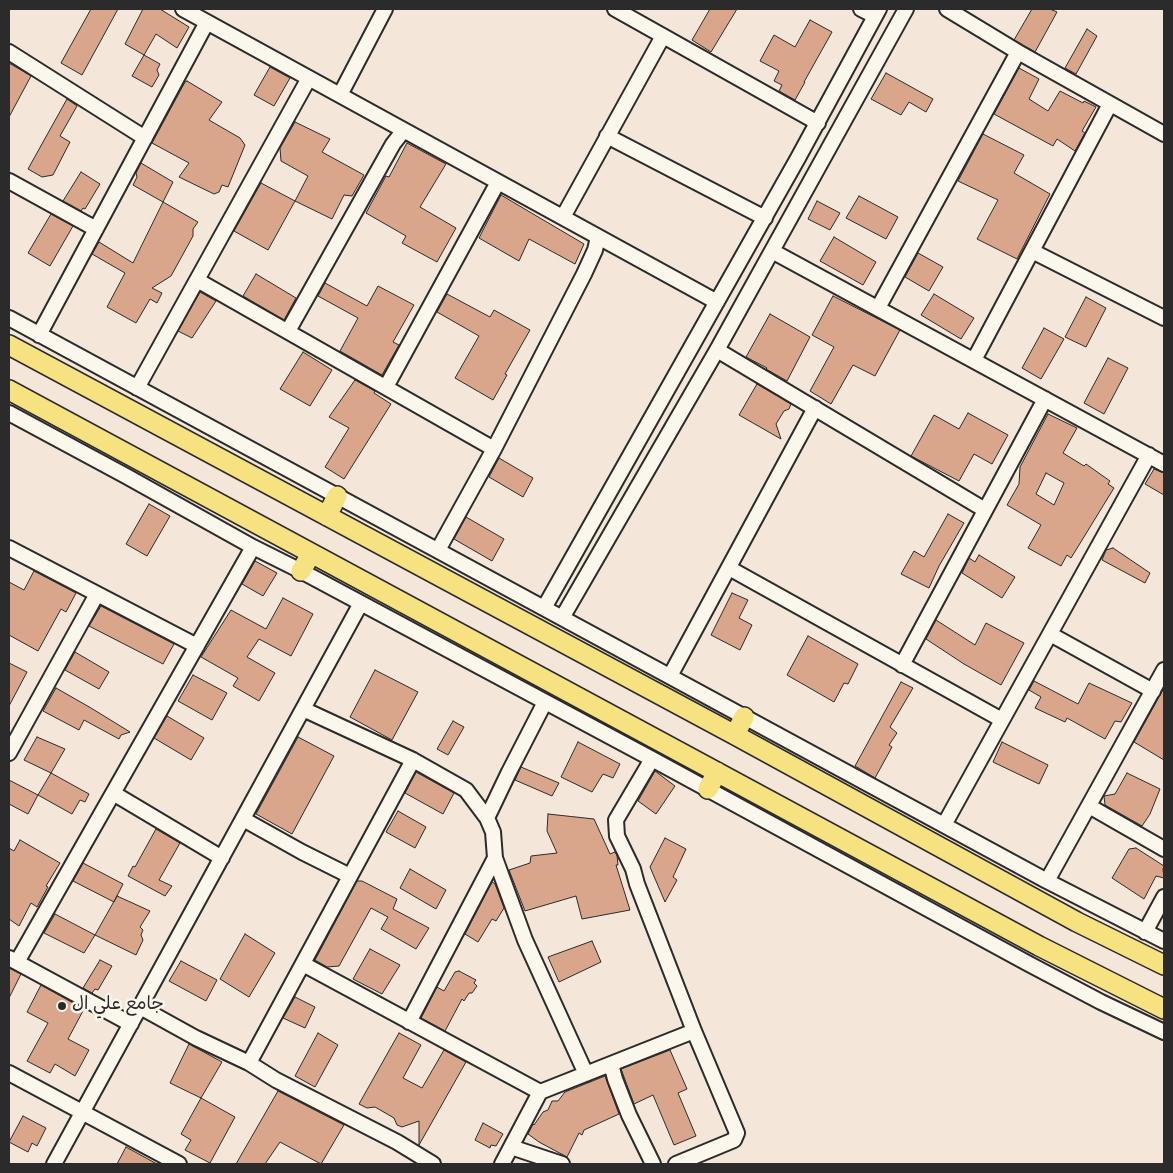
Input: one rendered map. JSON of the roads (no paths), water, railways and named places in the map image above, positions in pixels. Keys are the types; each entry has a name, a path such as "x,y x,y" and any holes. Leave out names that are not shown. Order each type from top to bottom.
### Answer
{"main road":[{"path":"9,345 735,735 1077,922 1164,965"},
{"path":"9,390 1039,946 1164,1009"},
{"path":"327,516 337,496"},
{"path":"301,571 311,554"},
{"path":"735,735 744,717"},
{"path":"708,789 717,772"}],"street":[{"path":"183,9 717,302"},
{"path":"340,95 385,9"},
{"path":"615,9 818,123"},
{"path":"544,608 765,218 877,12 861,9"},
{"path":"562,618 717,350 906,9"},
{"path":"947,9 1018,52 1164,134"},
{"path":"39,335 208,22"},
{"path":"563,217 663,36"},
{"path":"9,52 145,138"},
{"path":"878,308 1018,52"},
{"path":"137,388 309,78"},
{"path":"974,360 1110,104"},
{"path":"288,331 393,144 404,130"},
{"path":"607,136 765,218"},
{"path":"798,158 818,169"},
{"path":"9,181 96,229"},
{"path":"386,387 498,182"},
{"path":"438,550 494,449 584,274 595,250 598,236"},
{"path":"772,250 1164,464"},
{"path":"1032,251 1164,318"},
{"path":"197,280 494,449"},
{"path":"9,318 1047,881 1164,941"},
{"path":"717,350 985,510"},
{"path":"902,665 1045,399"},
{"path":"670,676 816,408"},
{"path":"9,413 253,547 708,789 1036,968 1164,1032"},
{"path":"944,825 1149,456"},
{"path":"131,1024 13,960 113,792 253,547"},
{"path":"9,548 197,646"},
{"path":"729,568 1002,720"},
{"path":"9,752 97,594"},
{"path":"54,1164 361,603"},
{"path":"1050,634 1153,691"},
{"path":"1047,881 1164,670"},
{"path":"487,818 545,702"},
{"path":"303,709 413,760 466,790 487,818 493,832 496,858 526,940 586,1074"},
{"path":"652,759 616,820 617,836 633,869 640,892 694,1031 737,1134 734,1140 676,1164"},
{"path":"249,1063 413,760"},
{"path":"113,792 222,858"},
{"path":"1089,806 1164,850"},
{"path":"243,819 350,876"},
{"path":"409,1022 496,858"},
{"path":"1145,932 1164,897"},
{"path":"303,964 540,1092"},
{"path":"140,1007 196,1038 249,1063 276,1080 388,1138 433,1164"},
{"path":"502,1164 540,1092 694,1031"},
{"path":"611,1064 629,1115 653,1164"},
{"path":"9,1073 179,1164"},
{"path":"511,1146 562,1164"}],"place":[{"name":"جامع علي ال","path":"62,1006"}]}
